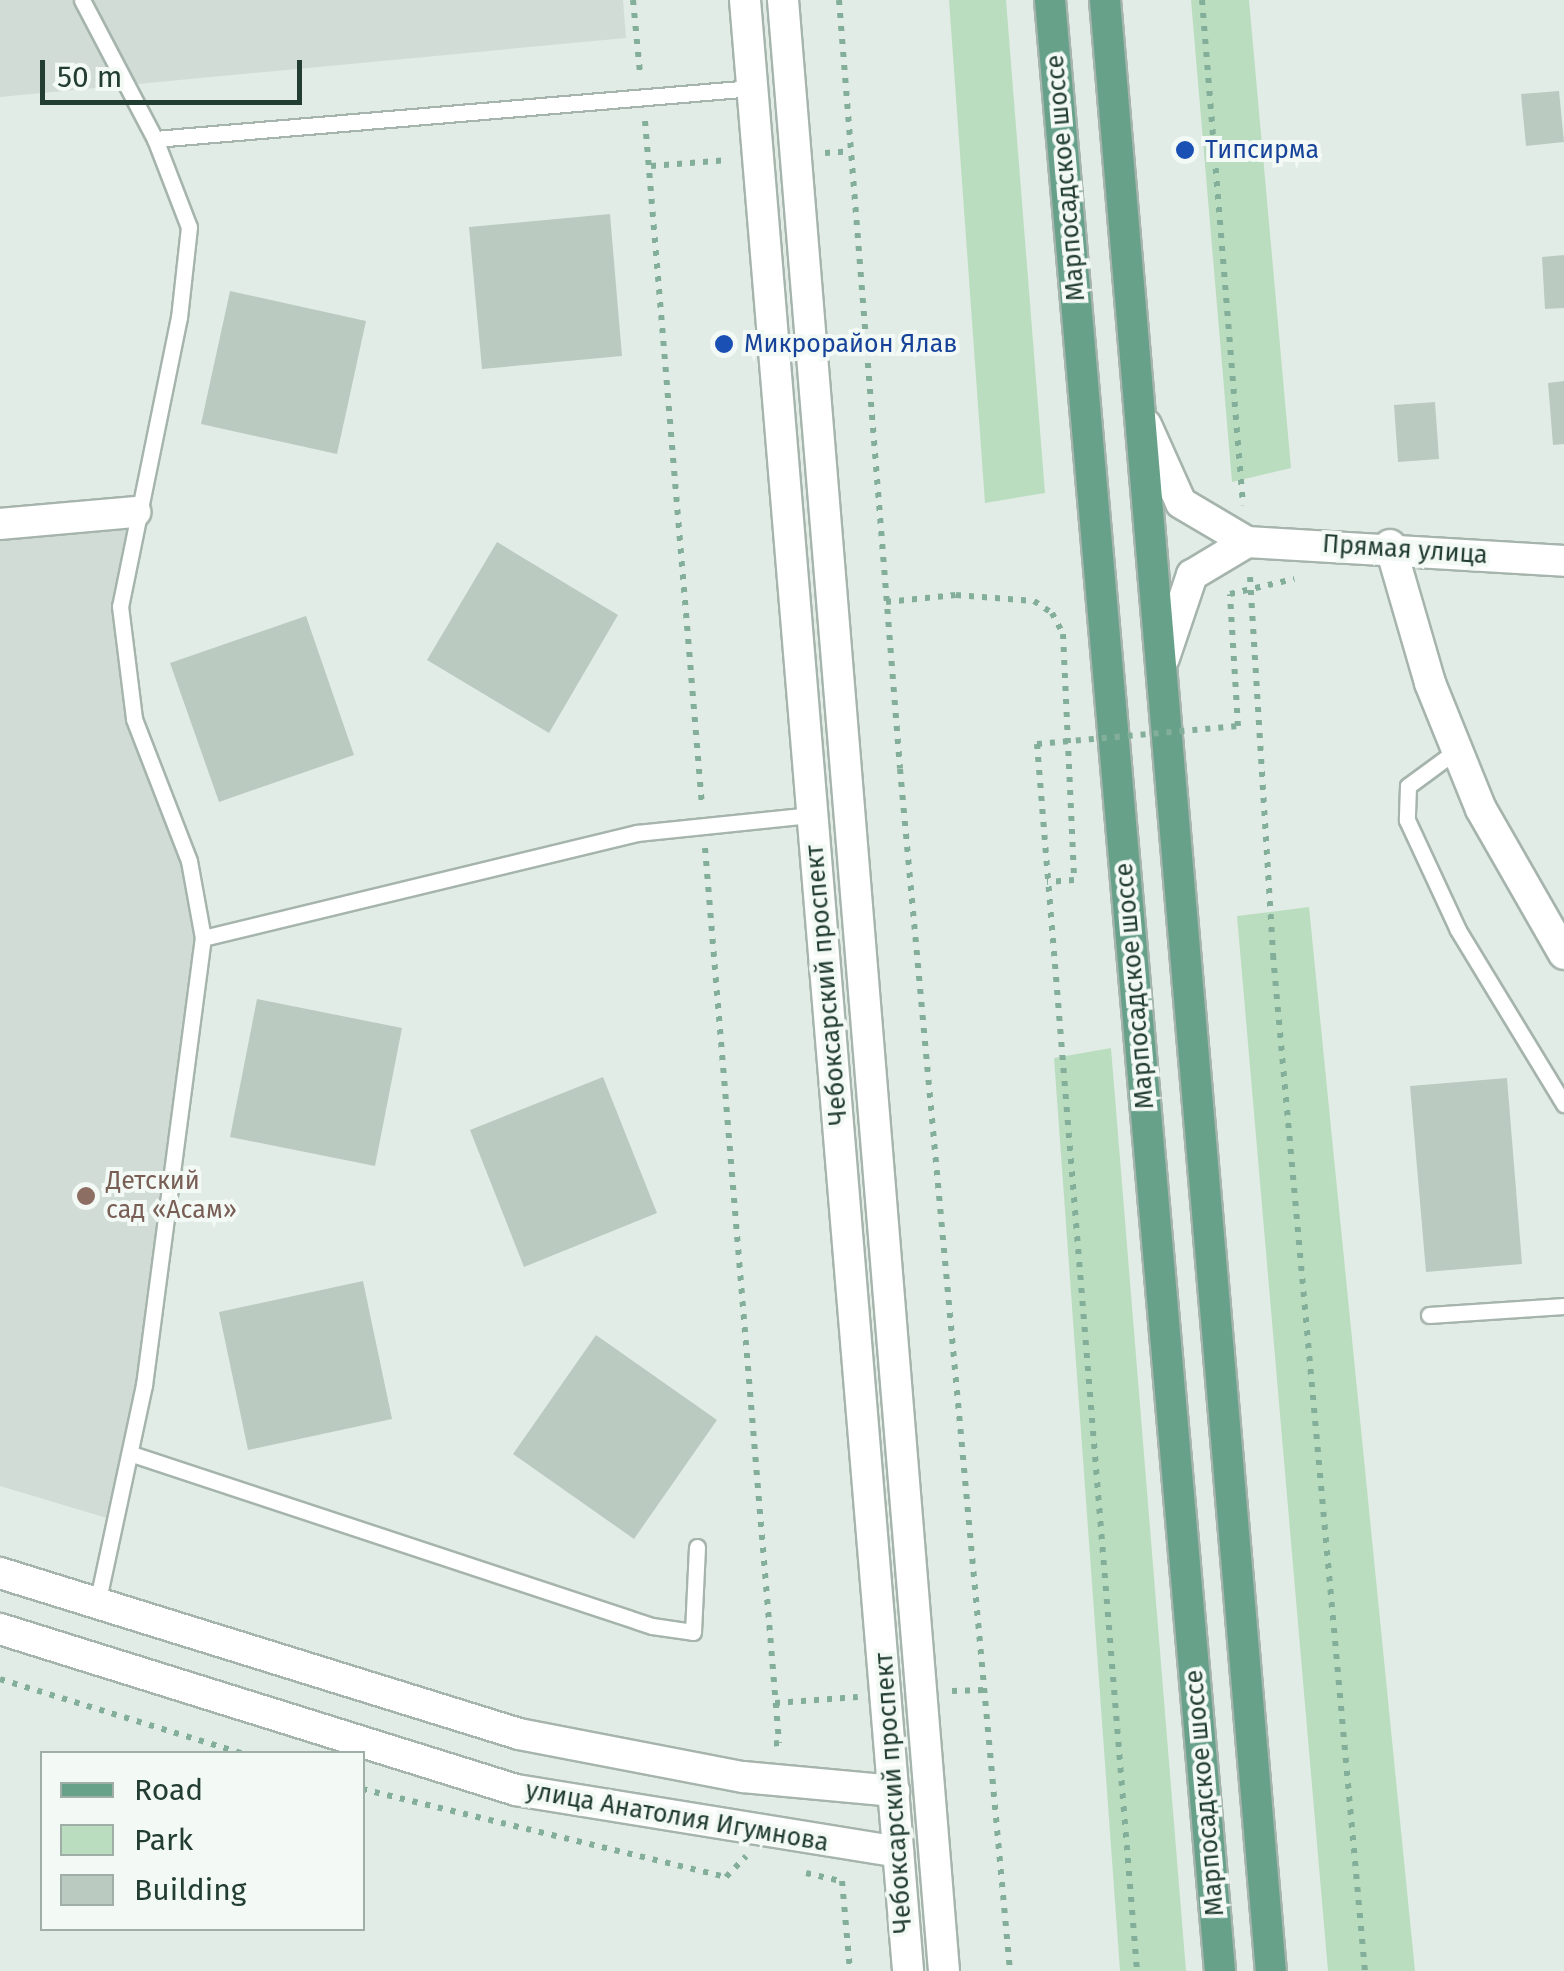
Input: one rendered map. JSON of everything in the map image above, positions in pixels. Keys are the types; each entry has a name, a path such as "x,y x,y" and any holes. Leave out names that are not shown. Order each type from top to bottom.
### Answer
{"main road":[{"name":"Марпосадское шоссе","path":"1050,0 1220,1971"},
{"name":"Марпосадское шоссе","path":"1104,0 1271,1971"}],"street":[{"name":"Чебоксарский проспект","path":"745,0 908,1971"},
{"name":"Чебоксарский проспект","path":"783,0 944,1971"},
{"path":"1137,399 1181,503 1246,542 1192,576 1160,677"},
{"path":"0,524 135,512"},
{"name":"Прямая улица","path":"1246,542 1390,546 1564,562"},
{"path":"1390,546 1457,750 1542,926 1564,954"},
{"name":"улица Анатолия Игумнова","path":"0,1573 519,1734 743,1777 894,1792"},
{"name":"улица Анатолия Игумнова","path":"0,1629 516,1790 898,1852"},
{"path":"898,1852 931,1817"}],"lane":[{"path":"82,0 156,139 189,226 187,266 135,512 120,606 125,677 189,862 203,938 132,1454 98,1604"},
{"path":"156,139 752,88"},
{"path":"1457,750 1408,786 1406,820 1458,930 1564,1104"},
{"path":"203,938 637,832 812,815"},
{"path":"1429,1315 1564,1306"},
{"path":"132,1454 652,1626 693,1632 698,1547"}],"path":[{"path":"634,0 640,81"},
{"path":"840,0 886,602 1010,1971"},
{"path":"1202,0 1251,594 1274,956 1365,1971"},
{"path":"644,113 702,804"},
{"path":"818,154 851,151"},
{"path":"651,166 737,160"},
{"path":"1136,1971 1036,744 1238,726 1230,594 1251,594"},
{"path":"886,602 956,596 1034,601 1052,612 1063,634 1074,880 1048,882"},
{"path":"704,834 779,1742"},
{"path":"0,1679 234,1751"},
{"path":"941,1692 984,1690"},
{"path":"774,1703 861,1697"},
{"path":"365,1791 726,1877 746,1859 765,1863"},
{"path":"784,1868 842,1881 850,1971"}],"shaded area":[{"path":"0,0 623,0 626,38 0,97"},
{"name":"Детский сад «Асам»","path":"135,512 123,575 125,677 180,833 203,938 117,1521 0,1486 0,524"}],"green space":[{"path":"949,0 1006,0 1045,493 985,503"},
{"path":"1191,0 1249,0 1291,468 1232,482"},
{"path":"1309,907 1415,1971 1328,1971 1237,916"},
{"path":"1111,1048 1186,1971 1120,1971 1054,1058"}],"building":[{"path":"1559,91 1564,142 1526,146 1521,94"},
{"path":"610,214 622,356 482,369 469,227"},
{"path":"1564,255 1564,308 1545,309 1542,257"},
{"path":"230,291 366,321 337,454 201,424"},
{"path":"1564,381 1564,444 1553,445 1548,383"},
{"path":"1435,402 1439,459 1398,462 1394,405"},
{"path":"497,542 618,615 549,733 427,660"},
{"path":"306,616 354,755 219,802 170,663"},
{"path":"257,999 402,1028 375,1166 230,1137"},
{"path":"603,1077 657,1213 524,1267 470,1130"},
{"path":"1507,1078 1522,1264 1426,1272 1410,1086"},
{"path":"363,1281 392,1419 248,1450 219,1312"},
{"path":"596,1335 717,1420 634,1539 513,1454"}],"place":[{"name":"Типсирма","path":"1185,150"},
{"name":"Микрорайон Ялав","path":"724,344"},
{"name":"Детский сад «Асам»","path":"86,1196"}]}
